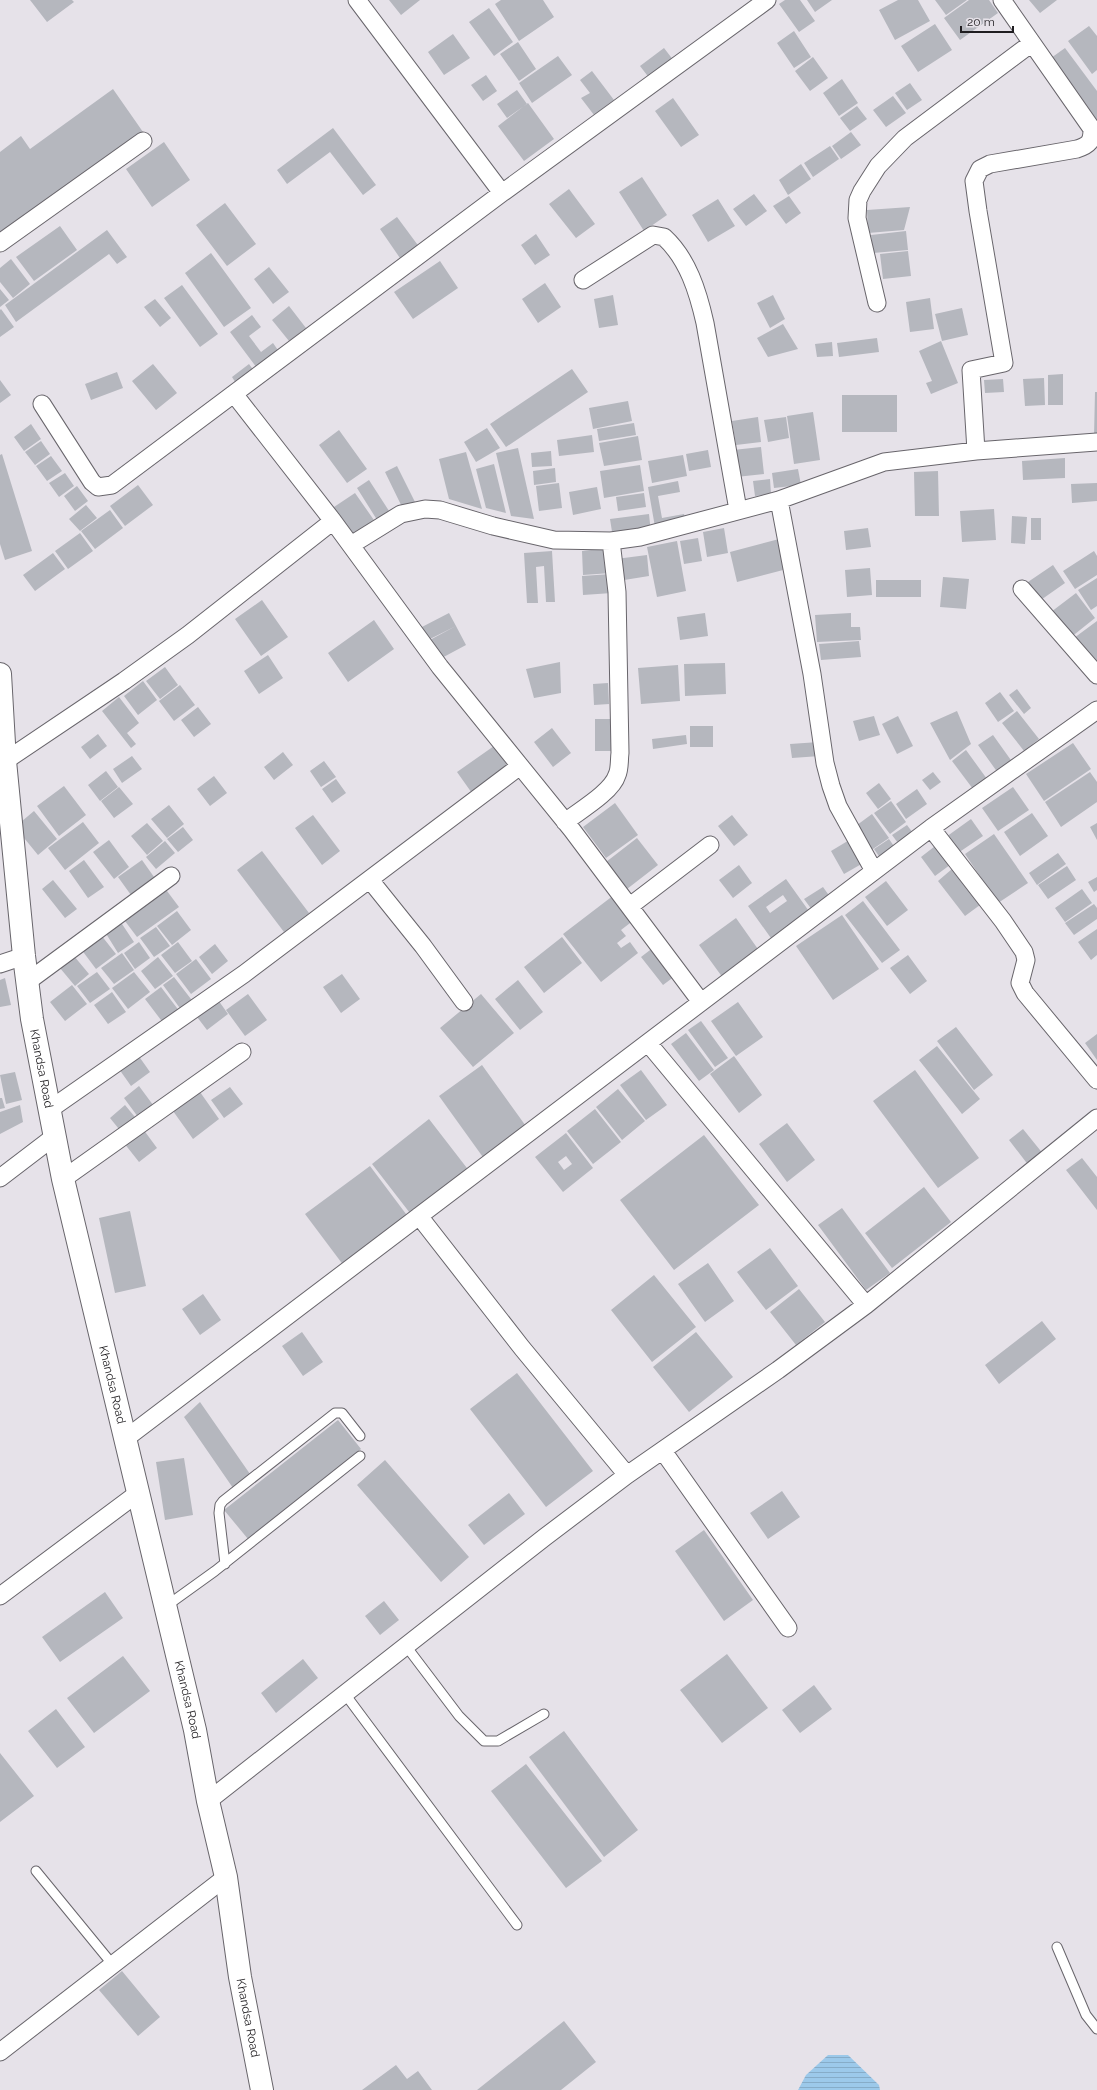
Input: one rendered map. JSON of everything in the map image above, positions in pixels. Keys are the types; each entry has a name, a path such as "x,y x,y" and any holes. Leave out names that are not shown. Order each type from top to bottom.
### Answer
{"street":[{"path":"357,0 502,193"},
{"path":"42,404 95,485 101,487 112,485 502,193 767,0"},
{"path":"976,452 971,370 1004,364 974,181 980,169 990,164 1085,146 1092,141 1094,128 1002,0"},
{"path":"877,303 857,218 857,205 862,191 878,166 905,138 1032,43"},
{"path":"0,243 142,140"},
{"path":"583,280 653,235 664,237 674,250 690,274 699,296 706,323 738,510"},
{"path":"234,394 333,521 440,667 565,822 630,906 701,1002"},
{"path":"351,545 401,514 425,509 440,510 493,526 554,540 611,541 640,537 779,500 884,462 976,452 1097,443"},
{"path":"779,500 829,778 838,806 874,871"},
{"path":"5,762 163,653 333,521"},
{"path":"565,822 603,793 613,783 617,776 620,753 617,592 611,541"},
{"path":"1022,589 1097,675"},
{"name":"Khandsa Road","path":"0,674 1,716 24,956 27,982 49,1110 63,1180 195,1730 208,1801 226,1878 240,1977 262,2090"},
{"path":"125,1439 931,828 1097,710"},
{"path":"49,1110 244,974 520,766"},
{"path":"931,828 1003,921 1024,952 1026,960 1020,983 1025,993 1097,1080"},
{"path":"630,906 710,845"},
{"path":"27,982 172,876"},
{"path":"370,880 423,946 464,1002"},
{"path":"0,964 24,956"},
{"path":"648,1043 866,1305"},
{"path":"63,1180 242,1052"},
{"path":"208,1801 544,1537 627,1475 664,1451 866,1305 1097,1118"},
{"path":"0,1178 54,1136"},
{"path":"419,1216 522,1348 627,1475"},
{"path":"664,1451 788,1628"},
{"path":"0,1596 138,1493"},
{"path":"0,2052 226,1878"}],"lane":[{"path":"225,1564 219,1512 220,1505 223,1501 335,1413 342,1413 360,1436"},
{"path":"165,1607 225,1564 360,1456"},
{"path":"406,1646 459,1716 484,1741 498,1741 544,1714"},
{"path":"345,1694 517,1925"},
{"path":"36,1871 113,1965"},
{"path":"1057,1947 1086,2015 1097,2029"}],"water":[{"path":"828,2055 848,2055 879,2085 880,2090 798,2090 806,2075"}],"building":[{"path":"30,0 72,0 74,2 47,22"},
{"path":"389,0 420,0 401,15"},
{"path":"501,0 543,0 554,17 519,41 495,4"},
{"path":"785,0 800,0 815,21 799,32 779,4"},
{"path":"807,0 832,0 815,12"},
{"path":"898,0 918,0 930,21 895,40 879,10"},
{"path":"935,0 967,0 946,15"},
{"path":"969,0 989,0 998,13 960,40 944,18"},
{"path":"1029,0 1057,0 1040,13"},
{"path":"489,8 513,42 494,56 469,22"},
{"path":"935,24 952,50 918,72 901,46"},
{"path":"1089,26 1097,36 1097,70 1092,74 1068,41"},
{"path":"794,31 811,57 794,68 777,43"},
{"path":"453,34 470,58 444,75 428,52"},
{"path":"518,42 536,69 519,81 500,54"},
{"path":"664,48 674,61 650,79 640,66"},
{"path":"1065,48 1097,91 1097,121 1051,58"},
{"path":"558,56 572,75 532,103 519,83"},
{"path":"813,57 828,78 810,91 795,71"},
{"path":"592,71 614,100 594,115 581,98 590,93 580,80"},
{"path":"486,75 497,91 483,101 471,85"},
{"path":"842,79 858,103 839,116 823,93"},
{"path":"910,83 922,100 907,110 895,93"},
{"path":"113,89 143,132 0,234 0,152 21,136 30,149"},
{"path":"517,90 527,104 507,118 497,104"},
{"path":"893,96 906,113 886,127 873,110"},
{"path":"673,98 699,135 681,147 655,111"},
{"path":"528,103 554,139 524,161 498,126"},
{"path":"857,106 867,119 850,131 840,118"},
{"path":"333,128 376,185 363,195 330,152 287,184 277,170"},
{"path":"851,132 861,145 841,159 832,146"},
{"path":"164,142 190,180 152,207 126,169"},
{"path":"830,146 839,159 813,177 804,163"},
{"path":"801,164 811,179 788,195 779,180"},
{"path":"642,177 667,215 644,231 619,192"},
{"path":"569,189 595,224 576,238 549,204"},
{"path":"754,194 767,211 746,226 733,209"},
{"path":"789,196 801,213 786,224 773,206"},
{"path":"718,199 735,226 708,242 692,215"},
{"path":"225,203 256,244 227,266 196,225"},
{"path":"910,207 904,230 868,233 867,210"},
{"path":"397,217 420,248 402,261 380,229"},
{"path":"60,226 77,250 34,281 16,257"},
{"path":"107,230 127,257 117,264 109,254 16,322 5,305"},
{"path":"906,231 908,250 873,253 871,235"},
{"path":"536,234 550,255 535,265 521,245"},
{"path":"908,251 911,276 883,279 880,254"},
{"path":"211,253 251,308 224,327 185,273"},
{"path":"11,259 30,284 13,298 0,282 0,268"},
{"path":"440,261 458,288 413,319 394,292"},
{"path":"269,267 289,292 273,304 254,279"},
{"path":"545,283 561,307 538,323 522,299"},
{"path":"182,285 218,334 200,347 164,298"},
{"path":"0,289 9,300 0,307"},
{"path":"613,295 618,325 599,328 594,299"},
{"path":"773,295 785,319 770,328 757,303"},
{"path":"930,298 934,329 910,332 906,302"},
{"path":"155,299 171,318 160,327 144,307"},
{"path":"289,306 306,328 289,341 272,320"},
{"path":"962,308 968,335 942,341 935,314"},
{"path":"1,309 14,327 0,337 0,310"},
{"path":"252,315 261,327 249,336 261,352 273,343 282,356 260,372 230,332"},
{"path":"783,324 798,349 768,357 757,338"},
{"path":"877,338 879,352 839,357 837,343"},
{"path":"941,341 958,383 931,394 926,383 932,381 919,351"},
{"path":"832,342 833,356 817,357 815,344"},
{"path":"153,364 177,393 156,410 132,381"},
{"path":"249,364 257,375 239,388 232,377"},
{"path":"572,369 588,392 506,447 490,424"},
{"path":"117,372 123,388 91,400 85,384"},
{"path":"1063,374 1063,405 1048,405 1048,375"},
{"path":"1044,378 1045,405 1025,406 1023,379"},
{"path":"1003,379 1004,392 985,393 984,380"},
{"path":"0,380 11,395 0,403"},
{"path":"1095,392 1097,392 1097,437 1094,437"},
{"path":"842,395 897,395 897,432 842,432"},
{"path":"628,401 632,421 593,429 589,408"},
{"path":"813,412 820,460 794,464 787,416"},
{"path":"758,417 761,442 736,445 732,421"},
{"path":"786,417 789,438 768,442 764,420"},
{"path":"634,423 636,435 599,441 597,429"},
{"path":"31,424 41,439 24,451 14,437"},
{"path":"487,428 500,448 476,462 464,442"},
{"path":"339,430 367,469 347,483 319,445"},
{"path":"592,435 594,452 559,456 557,440"},
{"path":"638,436 642,460 604,466 599,443"},
{"path":"41,441 50,454 35,465 25,452"},
{"path":"761,447 764,474 736,477 733,450"},
{"path":"518,448 534,519 511,516 496,453"},
{"path":"708,450 711,467 689,471 686,454"},
{"path":"551,451 552,466 532,467 531,453"},
{"path":"466,452 482,509 449,499 439,459"},
{"path":"2,454 32,551 5,560 0,544 0,455"},
{"path":"683,455 687,476 652,483 648,461"},
{"path":"51,456 62,471 47,481 36,466"},
{"path":"1065,458 1065,478 1023,480 1022,461"},
{"path":"494,464 506,513 486,508 476,469"},
{"path":"640,465 644,491 604,498 600,471"},
{"path":"397,466 415,502 403,509 385,472"},
{"path":"555,468 556,482 534,485 533,471"},
{"path":"798,469 801,485 774,488 772,473"},
{"path":"938,471 939,516 915,516 914,472"},
{"path":"65,473 74,486 59,497 49,483"},
{"path":"770,479 771,494 755,496 753,481"},
{"path":"369,480 391,514 379,523 357,488"},
{"path":"678,481 680,492 658,496 662,518 684,514 686,521 655,527 648,487"},
{"path":"559,483 562,508 539,511 536,486"},
{"path":"1097,483 1097,501 1072,503 1071,484"},
{"path":"138,485 153,505 125,526 110,506"},
{"path":"77,486 88,501 75,511 64,496"},
{"path":"597,487 601,509 573,515 569,492"},
{"path":"355,493 376,523 353,539 331,509"},
{"path":"644,493 646,507 618,511 616,497"},
{"path":"86,505 97,518 80,531 69,519"},
{"path":"994,509 996,540 962,542 960,511"},
{"path":"110,510 123,528 95,549 81,531"},
{"path":"649,514 651,533 613,538 610,519"},
{"path":"1012,516 1027,517 1025,544 1011,543"},
{"path":"1031,518 1041,518 1041,540 1031,540"},
{"path":"724,528 728,553 707,557 703,532"},
{"path":"868,528 871,547 846,550 844,531"},
{"path":"80,533 93,551 68,569 55,551"},
{"path":"698,538 702,561 684,564 680,541"},
{"path":"779,539 787,569 737,582 730,552"},
{"path":"677,541 686,591 657,597 647,547"},
{"path":"609,548 611,573 583,575 582,551"},
{"path":"552,551 555,602 546,602 544,566 536,567 538,603 527,603 524,553"},
{"path":"1094,551 1097,556 1097,575 1075,589 1063,571"},
{"path":"53,553 65,569 35,591 23,575"},
{"path":"647,555 649,576 618,581 616,559"},
{"path":"1053,565 1065,583 1038,602 1025,584"},
{"path":"870,568 872,595 847,597 845,570"},
{"path":"611,574 612,593 583,595 582,576"},
{"path":"943,577 969,579 966,609 940,607"},
{"path":"1097,578 1097,606 1091,610 1078,590"},
{"path":"876,580 921,580 921,597 876,597"},
{"path":"1076,593 1095,618 1070,638 1051,612"},
{"path":"262,600 288,637 261,656 235,619"},
{"path":"449,613 456,626 426,641 420,628"},
{"path":"705,613 708,636 680,640 677,617"},
{"path":"851,613 851,627 860,627 861,640 817,642 815,615"},
{"path":"374,620 394,649 348,682 328,653"},
{"path":"1097,621 1097,670 1074,638"},
{"path":"456,626 466,645 438,660 428,641"},
{"path":"859,641 861,657 821,660 819,644"},
{"path":"268,655 283,678 259,694 244,671"},
{"path":"560,662 561,693 534,698 526,669"},
{"path":"725,663 726,694 685,696 684,664"},
{"path":"678,665 680,701 641,704 638,668"},
{"path":"165,667 178,685 160,699 146,681"},
{"path":"143,681 157,700 138,715 124,696"},
{"path":"608,683 609,704 594,705 593,684"},
{"path":"180,685 195,705 174,721 159,701"},
{"path":"1017,689 1031,708 1024,714 1009,695"},
{"path":"1000,692 1014,711 998,722 985,703"},
{"path":"119,697 139,723 127,733 136,744 131,748 102,711"},
{"path":"198,707 211,724 194,737 181,720"},
{"path":"957,711 971,744 950,760 930,723"},
{"path":"1017,711 1039,739 1024,751 1002,723"},
{"path":"874,716 880,735 859,741 853,721"},
{"path":"898,716 913,746 897,754 882,724"},
{"path":"595,719 615,719 614,751 595,751"},
{"path":"690,726 713,726 713,747 690,747"},
{"path":"552,728 571,753 553,767 534,742"},
{"path":"98,734 107,746 90,759 81,747"},
{"path":"686,735 687,744 653,749 652,739"},
{"path":"993,735 1013,763 998,773 978,745"},
{"path":"819,742 820,756 792,758 790,744"},
{"path":"1073,743 1091,769 1044,801 1026,774"},
{"path":"494,746 511,770 474,796 457,772"},
{"path":"966,750 987,779 973,789 952,761"},
{"path":"283,752 293,765 274,780 264,767"},
{"path":"132,756 142,769 122,783 113,769"},
{"path":"324,761 336,777 321,787 310,771"},
{"path":"106,771 118,787 100,801 88,785"},
{"path":"933,772 941,782 930,790 922,780"},
{"path":"1090,772 1097,782 1097,802 1061,827 1045,802"},
{"path":"214,776 227,793 210,806 197,789"},
{"path":"336,779 346,793 332,803 322,789"},
{"path":"879,783 891,799 878,809 866,793"},
{"path":"64,786 86,815 59,836 37,806"},
{"path":"119,787 133,804 114,818 101,801"},
{"path":"1013,787 1029,810 998,831 982,808"},
{"path":"917,789 927,804 906,819 896,804"},
{"path":"891,801 906,822 890,834 874,813"},
{"path":"615,803 638,835 606,858 583,827"},
{"path":"169,805 184,824 167,838 151,819"},
{"path":"34,811 57,839 38,855 15,827"},
{"path":"1032,813 1048,836 1020,856 1004,832"},
{"path":"872,814 889,838 870,851 853,828"},
{"path":"313,815 340,851 322,865 295,828"},
{"path":"732,815 748,835 734,846 718,826"},
{"path":"971,819 983,836 958,853 946,837"},
{"path":"83,822 99,843 65,870 48,848"},
{"path":"147,823 163,841 147,855 131,836"},
{"path":"1097,823 1097,840 1090,827"},
{"path":"907,825 916,837 901,847 892,835"},
{"path":"183,827 193,840 178,852 167,839"},
{"path":"994,834 1028,883 998,903 965,854"},
{"path":"637,838 658,865 627,889 606,862"},
{"path":"851,839 865,862 844,874 831,851"},
{"path":"889,839 898,852 883,862 874,849"},
{"path":"109,840 129,867 114,879 93,852"},
{"path":"165,841 175,853 156,869 146,857"},
{"path":"939,843 954,862 935,876 921,857"},
{"path":"262,851 309,913 284,932 237,870"},
{"path":"1058,853 1066,864 1037,885 1029,873"},
{"path":"84,860 104,887 88,898 69,871"},
{"path":"142,860 159,884 136,902 118,877"},
{"path":"739,865 752,883 733,898 719,880"},
{"path":"1067,866 1076,880 1048,899 1038,885"},
{"path":"952,869 980,905 965,916 938,881"},
{"path":"1097,877 1097,890 1094,892 1088,882"},
{"path":"786,879 811,914 773,941 748,906","holes":["783,895 787,901 770,913 766,907"]},
{"path":"53,880 77,909 65,918 42,889"},
{"path":"886,881 908,910 887,926 865,897"},
{"path":"164,887 179,907 137,937 122,917"},
{"path":"823,887 833,901 815,914 804,899"},
{"path":"1082,889 1092,903 1065,922 1055,908"},
{"path":"614,895 634,920 621,930 626,936 617,943 621,948 630,942 638,953 601,982 563,934"},
{"path":"863,901 900,950 882,963 845,915"},
{"path":"1094,904 1097,908 1097,919 1074,935 1065,923"},
{"path":"177,911 191,930 172,945 157,926"},
{"path":"842,915 879,969 833,1000 796,946"},
{"path":"736,918 760,952 723,978 699,945"},
{"path":"120,921 134,942 118,953 105,932"},
{"path":"156,927 170,946 154,957 140,938"},
{"path":"1097,929 1097,955 1091,960 1078,942"},
{"path":"101,935 116,954 96,969 81,949"},
{"path":"562,937 582,963 544,993 524,967"},
{"path":"139,942 150,958 135,969 124,953"},
{"path":"178,942 192,961 175,973 161,955"},
{"path":"215,944 228,961 212,974 199,957"},
{"path":"654,947 675,976 663,985 641,957"},
{"path":"122,953 134,970 114,984 101,968"},
{"path":"908,955 927,981 910,994 890,968"},
{"path":"74,956 89,974 75,986 60,968"},
{"path":"158,957 173,976 155,989 141,971"},
{"path":"196,959 211,979 191,994 176,974"},
{"path":"97,972 110,989 90,1003 77,986"},
{"path":"134,972 150,992 128,1009 112,988"},
{"path":"342,974 360,999 341,1013 323,987"},
{"path":"174,977 194,1003 182,1011 163,985"},
{"path":"5,978 11,1005 0,1007 0,980"},
{"path":"518,980 543,1012 520,1030 495,999"},
{"path":"72,985 87,1004 65,1021 50,1002"},
{"path":"161,987 180,1012 164,1024 145,999"},
{"path":"112,992 126,1012 108,1024 94,1005"},
{"path":"248,994 267,1020 245,1036 226,1010"},
{"path":"481,994 514,1033 473,1067 440,1028"},
{"path":"216,997 228,1014 207,1030 194,1013"},
{"path":"738,1002 763,1037 736,1056 711,1021"},
{"path":"701,1021 728,1058 715,1067 688,1030"},
{"path":"956,1027 993,1075 974,1090 937,1041"},
{"path":"686,1033 714,1070 699,1081 671,1044"},
{"path":"1097,1034 1097,1060 1085,1043"},
{"path":"937,1046 980,1099 962,1114 919,1060"},
{"path":"138,1055 150,1072 131,1086 119,1069"},
{"path":"734,1056 762,1095 739,1113 710,1074"},
{"path":"482,1065 528,1129 485,1160 439,1096"},
{"path":"641,1070 667,1105 646,1120 620,1085"},
{"path":"915,1070 979,1158 938,1188 873,1101"},
{"path":"15,1072 22,1100 6,1104 0,1075"},
{"path":"139,1086 156,1109 141,1121 124,1098"},
{"path":"230,1087 243,1104 224,1118 211,1100"},
{"path":"618,1089 645,1121 622,1140 596,1107"},
{"path":"200,1092 219,1119 193,1139 173,1111"},
{"path":"0,1098 2,1098 5,1108 0,1109"},
{"path":"20,1105 23,1122 0,1134 0,1112"},
{"path":"125,1105 139,1122 123,1134 110,1118"},
{"path":"595,1109 621,1142 593,1164 567,1131"},
{"path":"429,1119 470,1172 413,1217 372,1164"},
{"path":"787,1123 815,1160 787,1182 759,1144"},
{"path":"143,1129 157,1148 139,1162 124,1143"},
{"path":"1023,1129 1044,1155 1029,1166 1009,1140"},
{"path":"566,1133 593,1168 563,1192 535,1157","holes":["566,1156 572,1164 564,1170 558,1162"]},
{"path":"704,1135 759,1205 674,1270 620,1200"},
{"path":"1082,1158 1097,1177 1097,1210 1066,1170"},
{"path":"370,1166 409,1218 344,1266 305,1214"},
{"path":"924,1187 951,1222 892,1268 865,1233"},
{"path":"842,1208 890,1273 866,1290 818,1225"},
{"path":"130,1211 146,1286 115,1293 99,1218"},
{"path":"770,1248 798,1286 766,1310 737,1272"},
{"path":"708,1263 734,1301 705,1322 678,1284"},
{"path":"654,1275 696,1327 652,1362 611,1310"},
{"path":"799,1289 825,1322 796,1345 770,1312"},
{"path":"203,1294 221,1320 200,1335 182,1309"},
{"path":"1042,1321 1056,1339 999,1384 985,1365"},
{"path":"302,1332 323,1362 303,1376 282,1346"},
{"path":"696,1332 733,1377 689,1412 653,1367"},
{"path":"517,1373 593,1471 546,1507 470,1409"},
{"path":"200,1402 250,1474 233,1488 184,1417"},
{"path":"338,1420 361,1449 248,1539 224,1510"},
{"path":"184,1458 193,1515 165,1520 156,1462"},
{"path":"385,1460 469,1557 441,1582 357,1485"},
{"path":"782,1491 800,1517 768,1539 750,1513"},
{"path":"509,1493 525,1514 484,1545 468,1525"},
{"path":"704,1530 753,1600 724,1621 675,1551"},
{"path":"105,1592 123,1618 60,1662 42,1637"},
{"path":"384,1601 399,1620 380,1635 365,1616"},
{"path":"727,1654 768,1708 722,1743 680,1690"},
{"path":"123,1656 150,1691 94,1733 67,1698"},
{"path":"303,1659 318,1678 276,1713 261,1693"},
{"path":"814,1685 832,1709 800,1733 782,1710"},
{"path":"56,1709 85,1747 57,1768 28,1731"},
{"path":"564,1731 638,1830 604,1857 529,1757"},
{"path":"0,1753 34,1796 0,1822"},
{"path":"526,1764 602,1861 566,1888 491,1791"},
{"path":"122,1971 160,2017 138,2036 99,1990"},
{"path":"564,2021 596,2062 561,2090 477,2090"},
{"path":"396,2065 407,2079 418,2071 432,2090 362,2090"}]}
